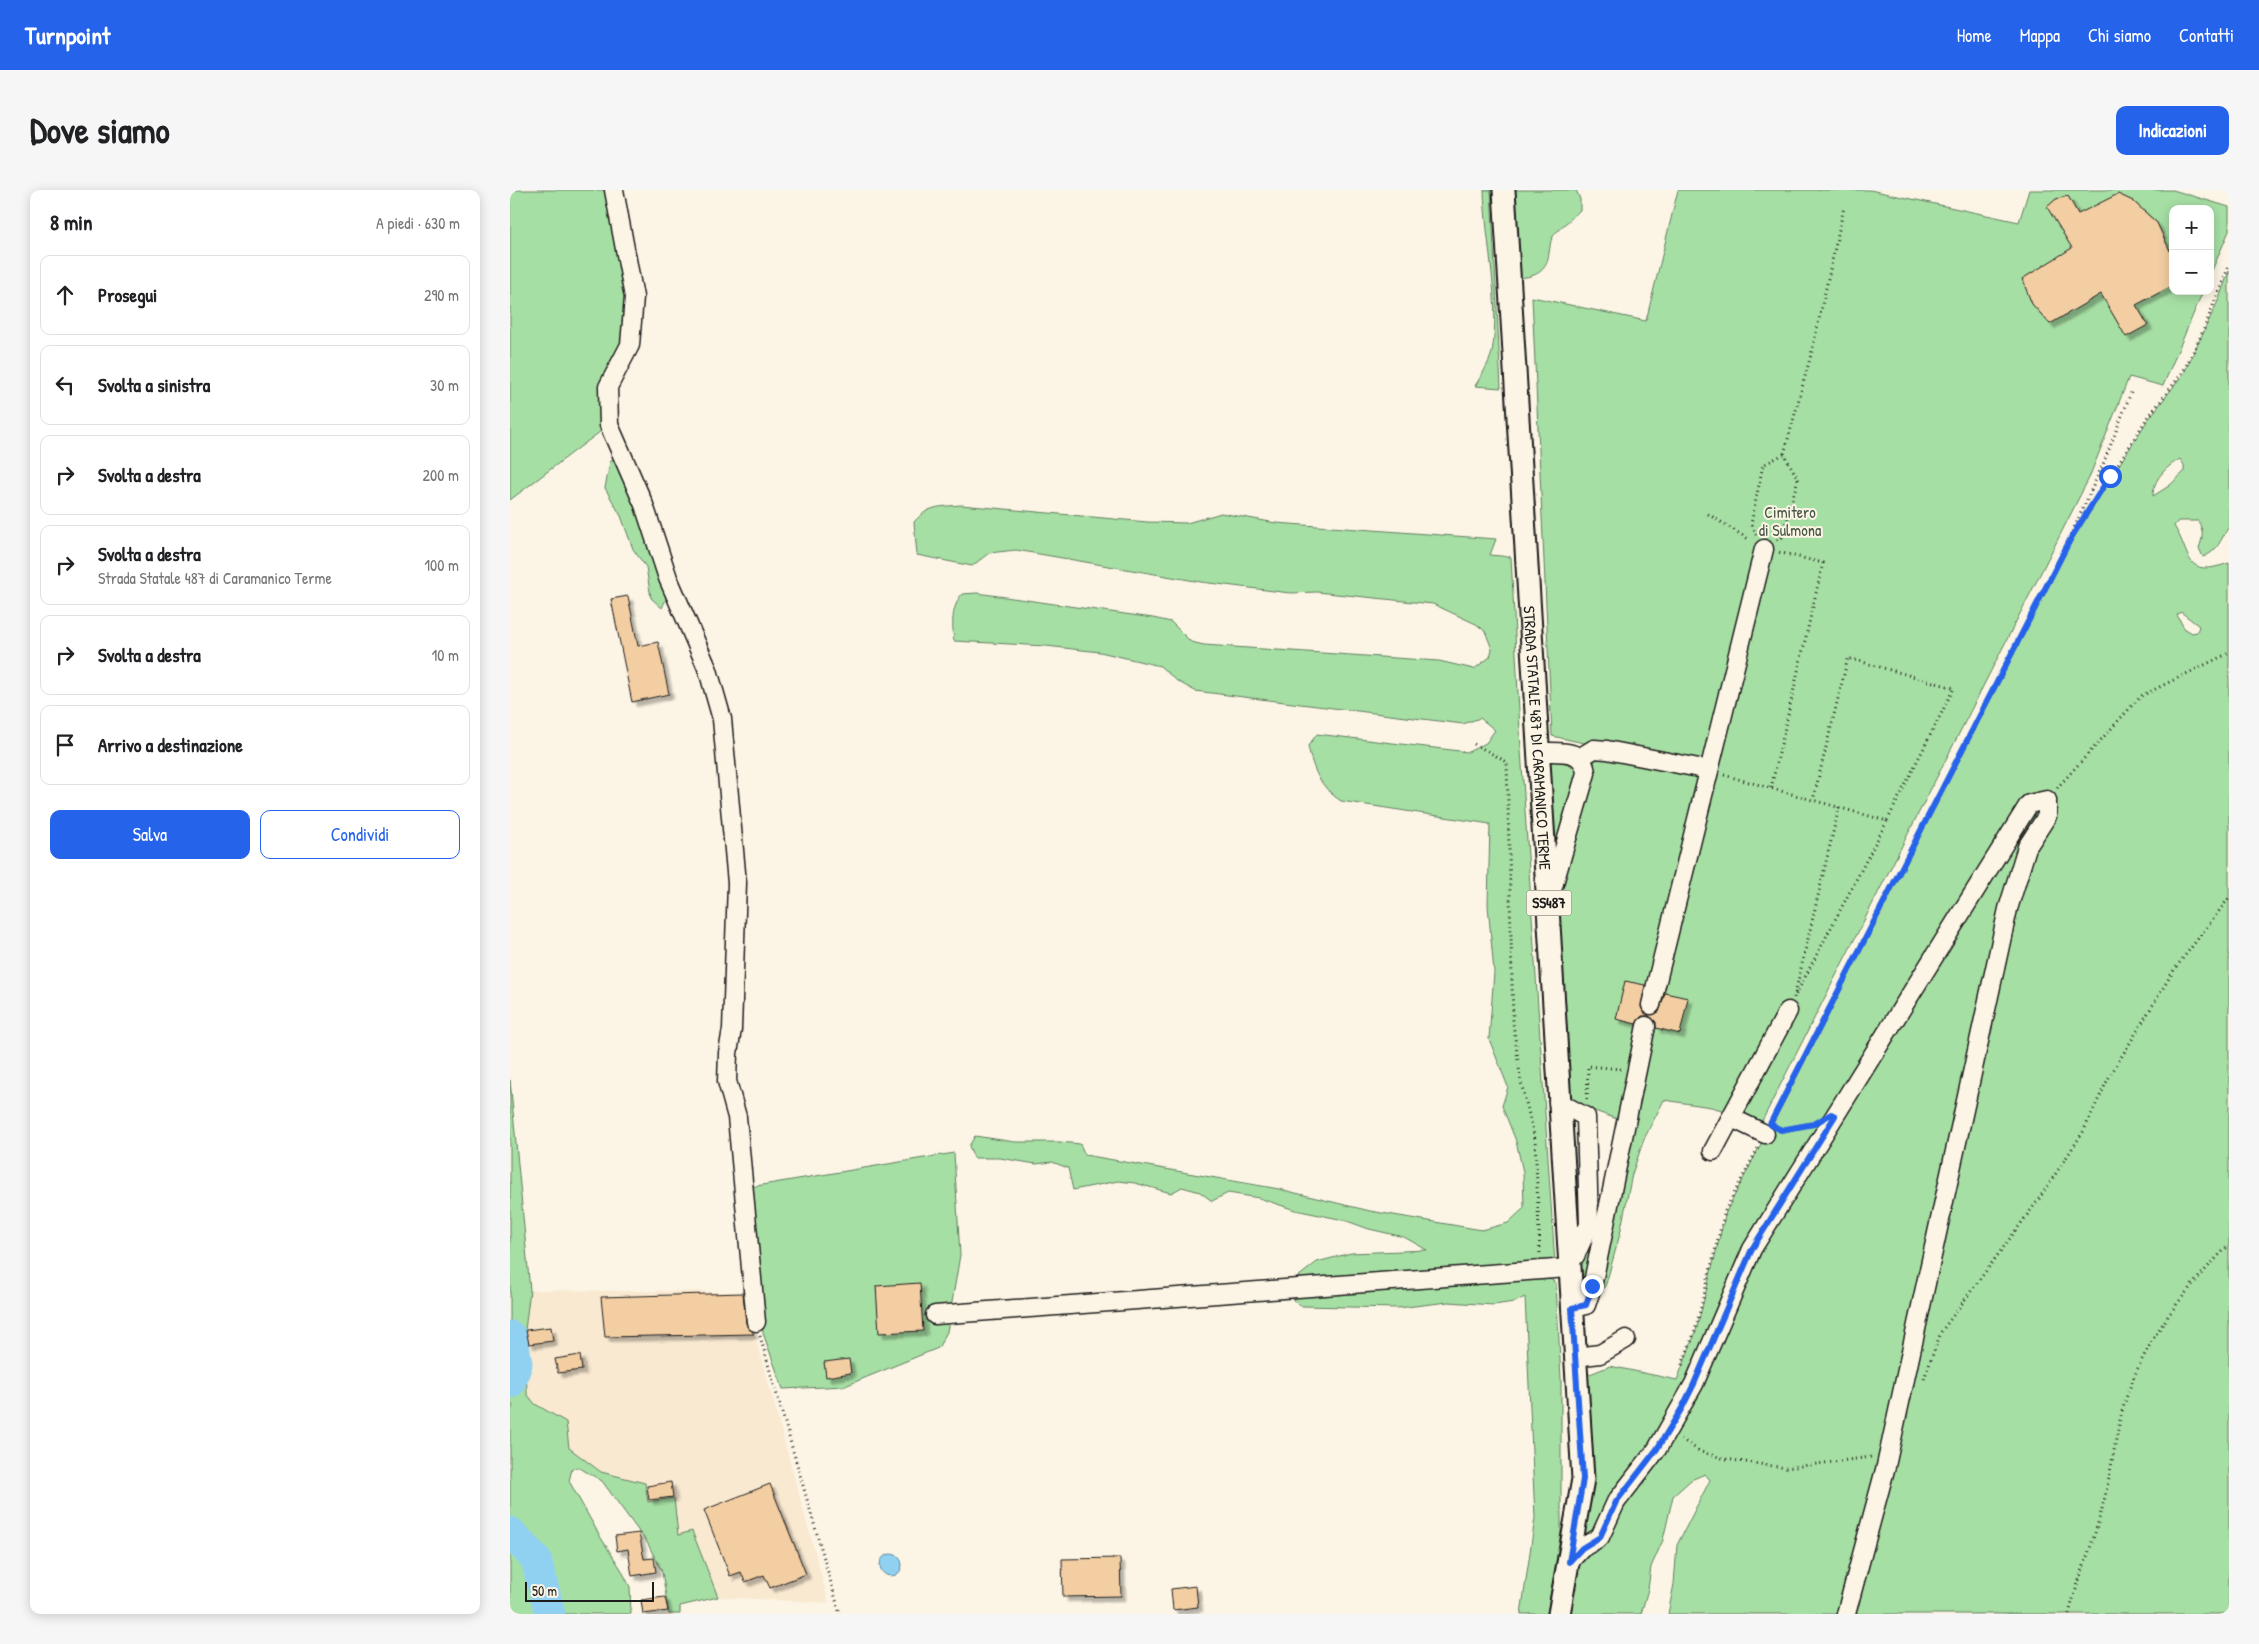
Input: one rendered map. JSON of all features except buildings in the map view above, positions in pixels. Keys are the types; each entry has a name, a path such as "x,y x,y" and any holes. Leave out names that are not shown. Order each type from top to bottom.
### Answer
{"main road":[{"name":"STRADA STATALE 487 DI CARAMANICO TERME","path":"1504,190 1549,903 1558,1102 1583,1479 1559,1614"}],"street":[{"path":"614,190 634,297 630,345 608,387 609,426 644,505 668,578 708,670 722,719 737,883 732,1029 728,1053 727,1081 737,1117 756,1322"},
{"path":"1652,1006 1764,549"},
{"path":"1581,757 1594,749 1607,750 1709,770"},
{"path":"1538,752 1570,753 1581,757 1585,762 1586,773 1549,903"},
{"path":"1569,1562 1582,1548 1600,1537 1616,1502 1665,1436 1694,1384 1752,1249 2029,804 2047,800 2047,816 2027,847 2008,908 1889,1455 1846,1614"},
{"path":"1714,1151 1788,1011"},
{"path":"1572,1308 1586,1305 1592,1286 1646,1026"},
{"path":"935,1315 1541,1270 1568,1264 1575,1256 1588,1225 1586,1117 1558,1102"},
{"path":"1732,1118 1768,1129"},
{"path":"1574,1356 1600,1354 1626,1339"}],"path":[{"path":"1764,549 1782,537 1798,479 1784,454 1812,351 1844,207"},
{"path":"2071,538 2146,420 2183,372 2201,336 2229,266"},
{"path":"1679,1372 1695,1331 1725,1211 2071,538 2132,390"},
{"path":"1764,549 1751,524 1763,465 1784,454"},
{"path":"1708,514 1764,549 1823,563 1771,788"},
{"path":"2047,800 2142,696 2229,653"},
{"path":"1812,800 1848,658 1954,688 1794,998 1839,807"},
{"path":"1474,744 1507,762 1513,1023 1521,1082 1535,1139 1541,1270"},
{"path":"1709,770 1887,820"},
{"path":"1921,1387 1941,1332 2039,1199 2078,1139 2108,1079 2174,970 2229,898"},
{"path":"1586,1117 1588,1066 1637,1070"},
{"path":"1768,1129 1781,1130 1814,1124 1831,1114 1835,1116"},
{"path":"2069,1614 2079,1574 2100,1516 2121,1418 2133,1381 2149,1345 2198,1276 2229,1245"},
{"path":"756,1322 840,1614"},
{"path":"1665,1436 1683,1439 1701,1452 1726,1459 1786,1468 1889,1455"}],"shaded area":[{"path":"530,1290 750,1292 757,1342 829,1603 718,1597 692,1531 678,1536 648,1502 645,1483 601,1472 569,1448 566,1422 535,1404 527,1394 525,1330"}],"green space":[{"path":"510,190 613,190 634,297 629,345 607,386 609,425 510,500"},
{"path":"1484,190 1491,190 1501,388 1475,386 1491,356 1495,313"},
{"path":"1514,190 1576,190 1580,199 1580,210 1552,238 1546,265 1539,273 1517,278"},
{"name":"Cimitero di Sulmona","path":"1678,190 1870,190 2019,222 2029,190 2173,190 2229,207 2229,231 2214,266 2214,205 2169,205 2169,295 2201,295 2163,386 2129,377 2089,478 1762,1121 1711,1107 1664,1100 1644,1139 1632,1174 1620,1234 1606,1284 1588,1314 1579,1296 1576,1264 1595,1219 1620,1120 1569,1102 1554,906 1596,757 1607,748 1552,736 1532,297 1646,321"},
{"path":"2229,271 2229,527 2216,548 2203,557 2199,548 2202,534 2198,521 2178,521 2174,526 2187,554 2196,566 2204,568 2229,563 2229,1614 1668,1614 1674,1584 1677,1545 1710,1480 1705,1474 1691,1480 1673,1496 1663,1540 1651,1567 1648,1589 1641,1614 1559,1614 1569,1562 1580,1378 1610,1366 1677,1380 1696,1331 1726,1212 2072,539 2147,421 2184,373 2218,301","holes":["2180,459 2184,465 2184,472 2169,486 2153,496 2155,484 2161,474","2181,612 2199,626 2197,632 2192,633 2184,628 2177,615"]},
{"path":"616,457 669,592 662,608 651,598 646,567 633,549 621,516 605,488 610,462"},
{"path":"961,505 1147,522 1187,523 1221,513 1276,523 1496,539 1490,555 1511,557 1521,750 1555,1264 1532,1277 1550,1279 1556,1283 1561,1379 1561,1532 1547,1614 1521,1614 1535,1518 1525,1297 1514,1302 1494,1305 1448,1302 1398,1308 1302,1306 1290,1298 1298,1277 1317,1262 1351,1253 1427,1250 1404,1237 1369,1229 1344,1220 1295,1210 1259,1198 1228,1193 1212,1201 1200,1192 1182,1187 1171,1193 1135,1183 1118,1181 1073,1190 1068,1168 1052,1162 1036,1164 1000,1158 974,1158 969,1146 975,1136 1015,1142 1080,1144 1085,1155 1279,1189 1370,1211 1482,1230 1508,1223 1524,1208 1523,1172 1516,1141 1502,1106 1508,1087 1489,1039 1494,972 1488,905 1490,824 1341,801 1328,790 1318,777 1308,746 1317,734 1468,752 1486,743 1495,730 1480,718 1463,724 1195,691 1177,681 1160,666 1100,652 1046,646 954,641 953,622 954,611 962,594 977,593 1171,622 1191,642 1204,645 1439,661 1474,669 1490,657 1492,649 1485,631 1476,624 1433,604 1317,592 1290,593 1201,582 1016,550 989,553 972,566 917,555 914,522 919,516 935,508"},
{"path":"1543,758 1569,764 1581,776 1553,873"},
{"path":"510,1080 530,1290 525,1330 527,1394 535,1404 566,1422 569,1448 601,1472 645,1483 648,1502 674,1498 678,1535 692,1531 718,1597 680,1606 680,1614 669,1614 662,1572 648,1544 602,1481 578,1467 572,1469 569,1481 630,1587 631,1614 510,1614 510,1540 526,1551 523,1532 510,1523 510,1412 513,1407 510,1400"},
{"path":"954,1153 960,1255 947,1332 938,1348 845,1386 783,1389 763,1333 750,1187"}],"water":[{"path":"510,1523 526,1537 529,1544 526,1551 510,1540"},
{"path":"891,1554 899,1557 902,1565 899,1573 891,1576 883,1573 880,1565 883,1557"}],"waterway":[{"path":"510,1336 513,1339 517,1364 510,1383"},
{"path":"510,1532 536,1559 550,1614"}],"route":[{"path":"1592,1286 1586,1305 1572,1308 1583,1479 1569,1562 1582,1548 1600,1537 1616,1502 1657,1449 1682,1408 1752,1249 1835,1116 1827,1115 1814,1124 1790,1126 1781,1130 1770,1124 2071,538 2110,476"}]}
